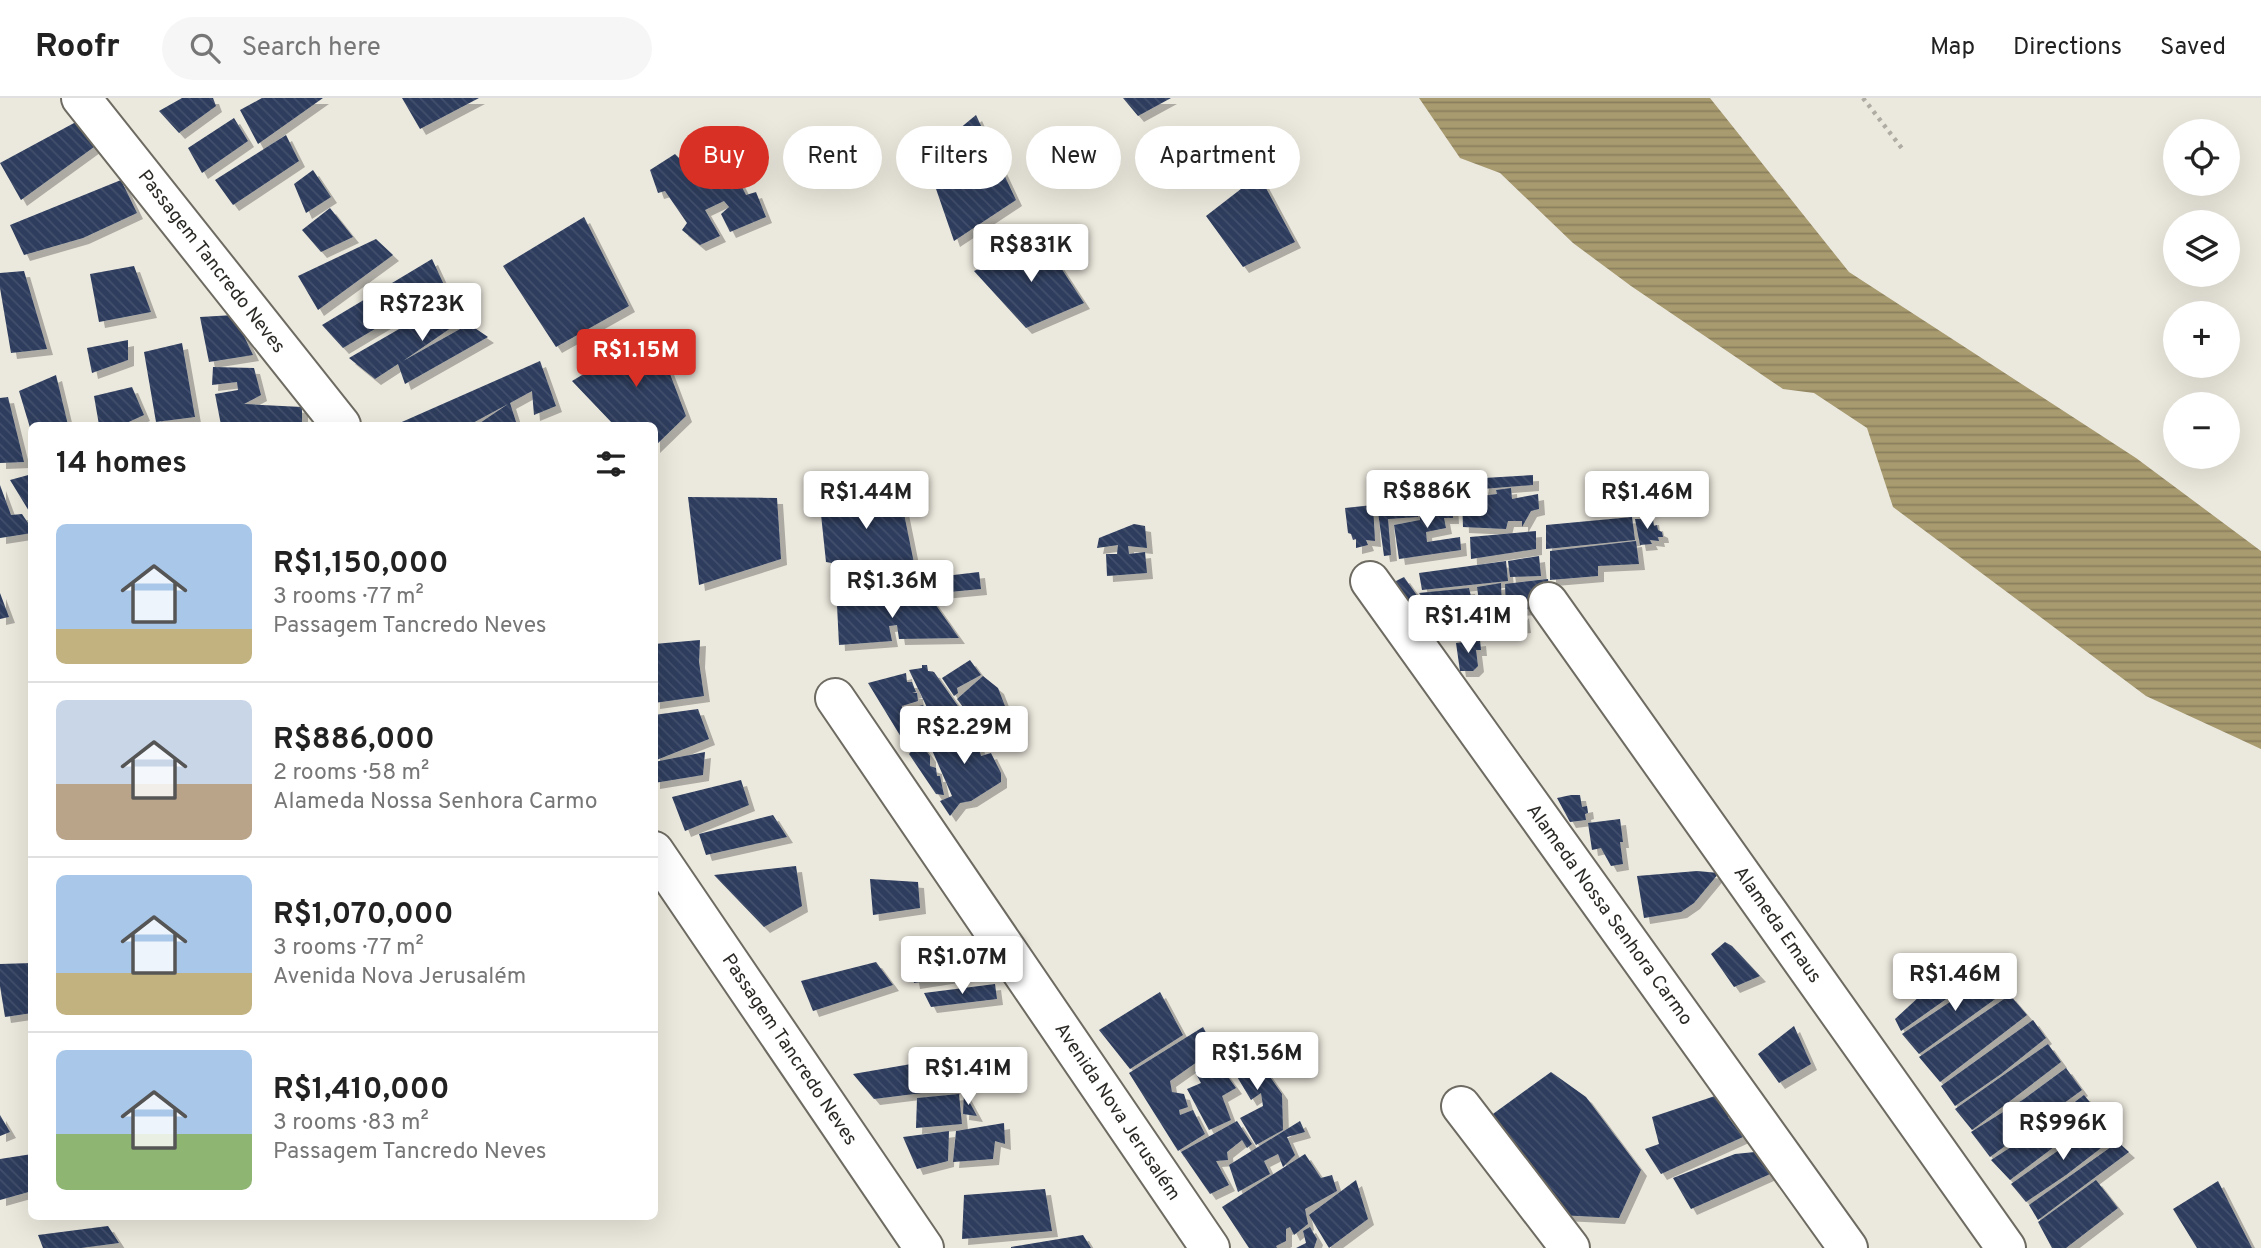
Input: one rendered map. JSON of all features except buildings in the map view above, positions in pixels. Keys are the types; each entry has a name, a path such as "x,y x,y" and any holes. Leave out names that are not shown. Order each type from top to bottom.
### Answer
{"street":[{"name":"Passagem Tancredo Neves","path":"81,98 339,422"},
{"name":"Alameda Nossa Senhora Carmo","path":"1370,581 1848,1248"},
{"name":"Alameda Emaus","path":"1548,602 2006,1248"},
{"name":"Avenida Nova Jerusalém","path":"835,698 1210,1248"},
{"name":"Passagem Tancredo Neves","path":"658,857 924,1248"},
{"path":"1461,1106 1570,1248"}],"path":[{"path":"1863,98 1904,150"}],"shaded area":[{"path":"1419,98 1710,98 1849,272 2136,458 2261,551 2261,749 2146,696 1893,507 1867,428 1814,393 1783,389 1631,286 1573,243 1500,173 1460,158"}]}
